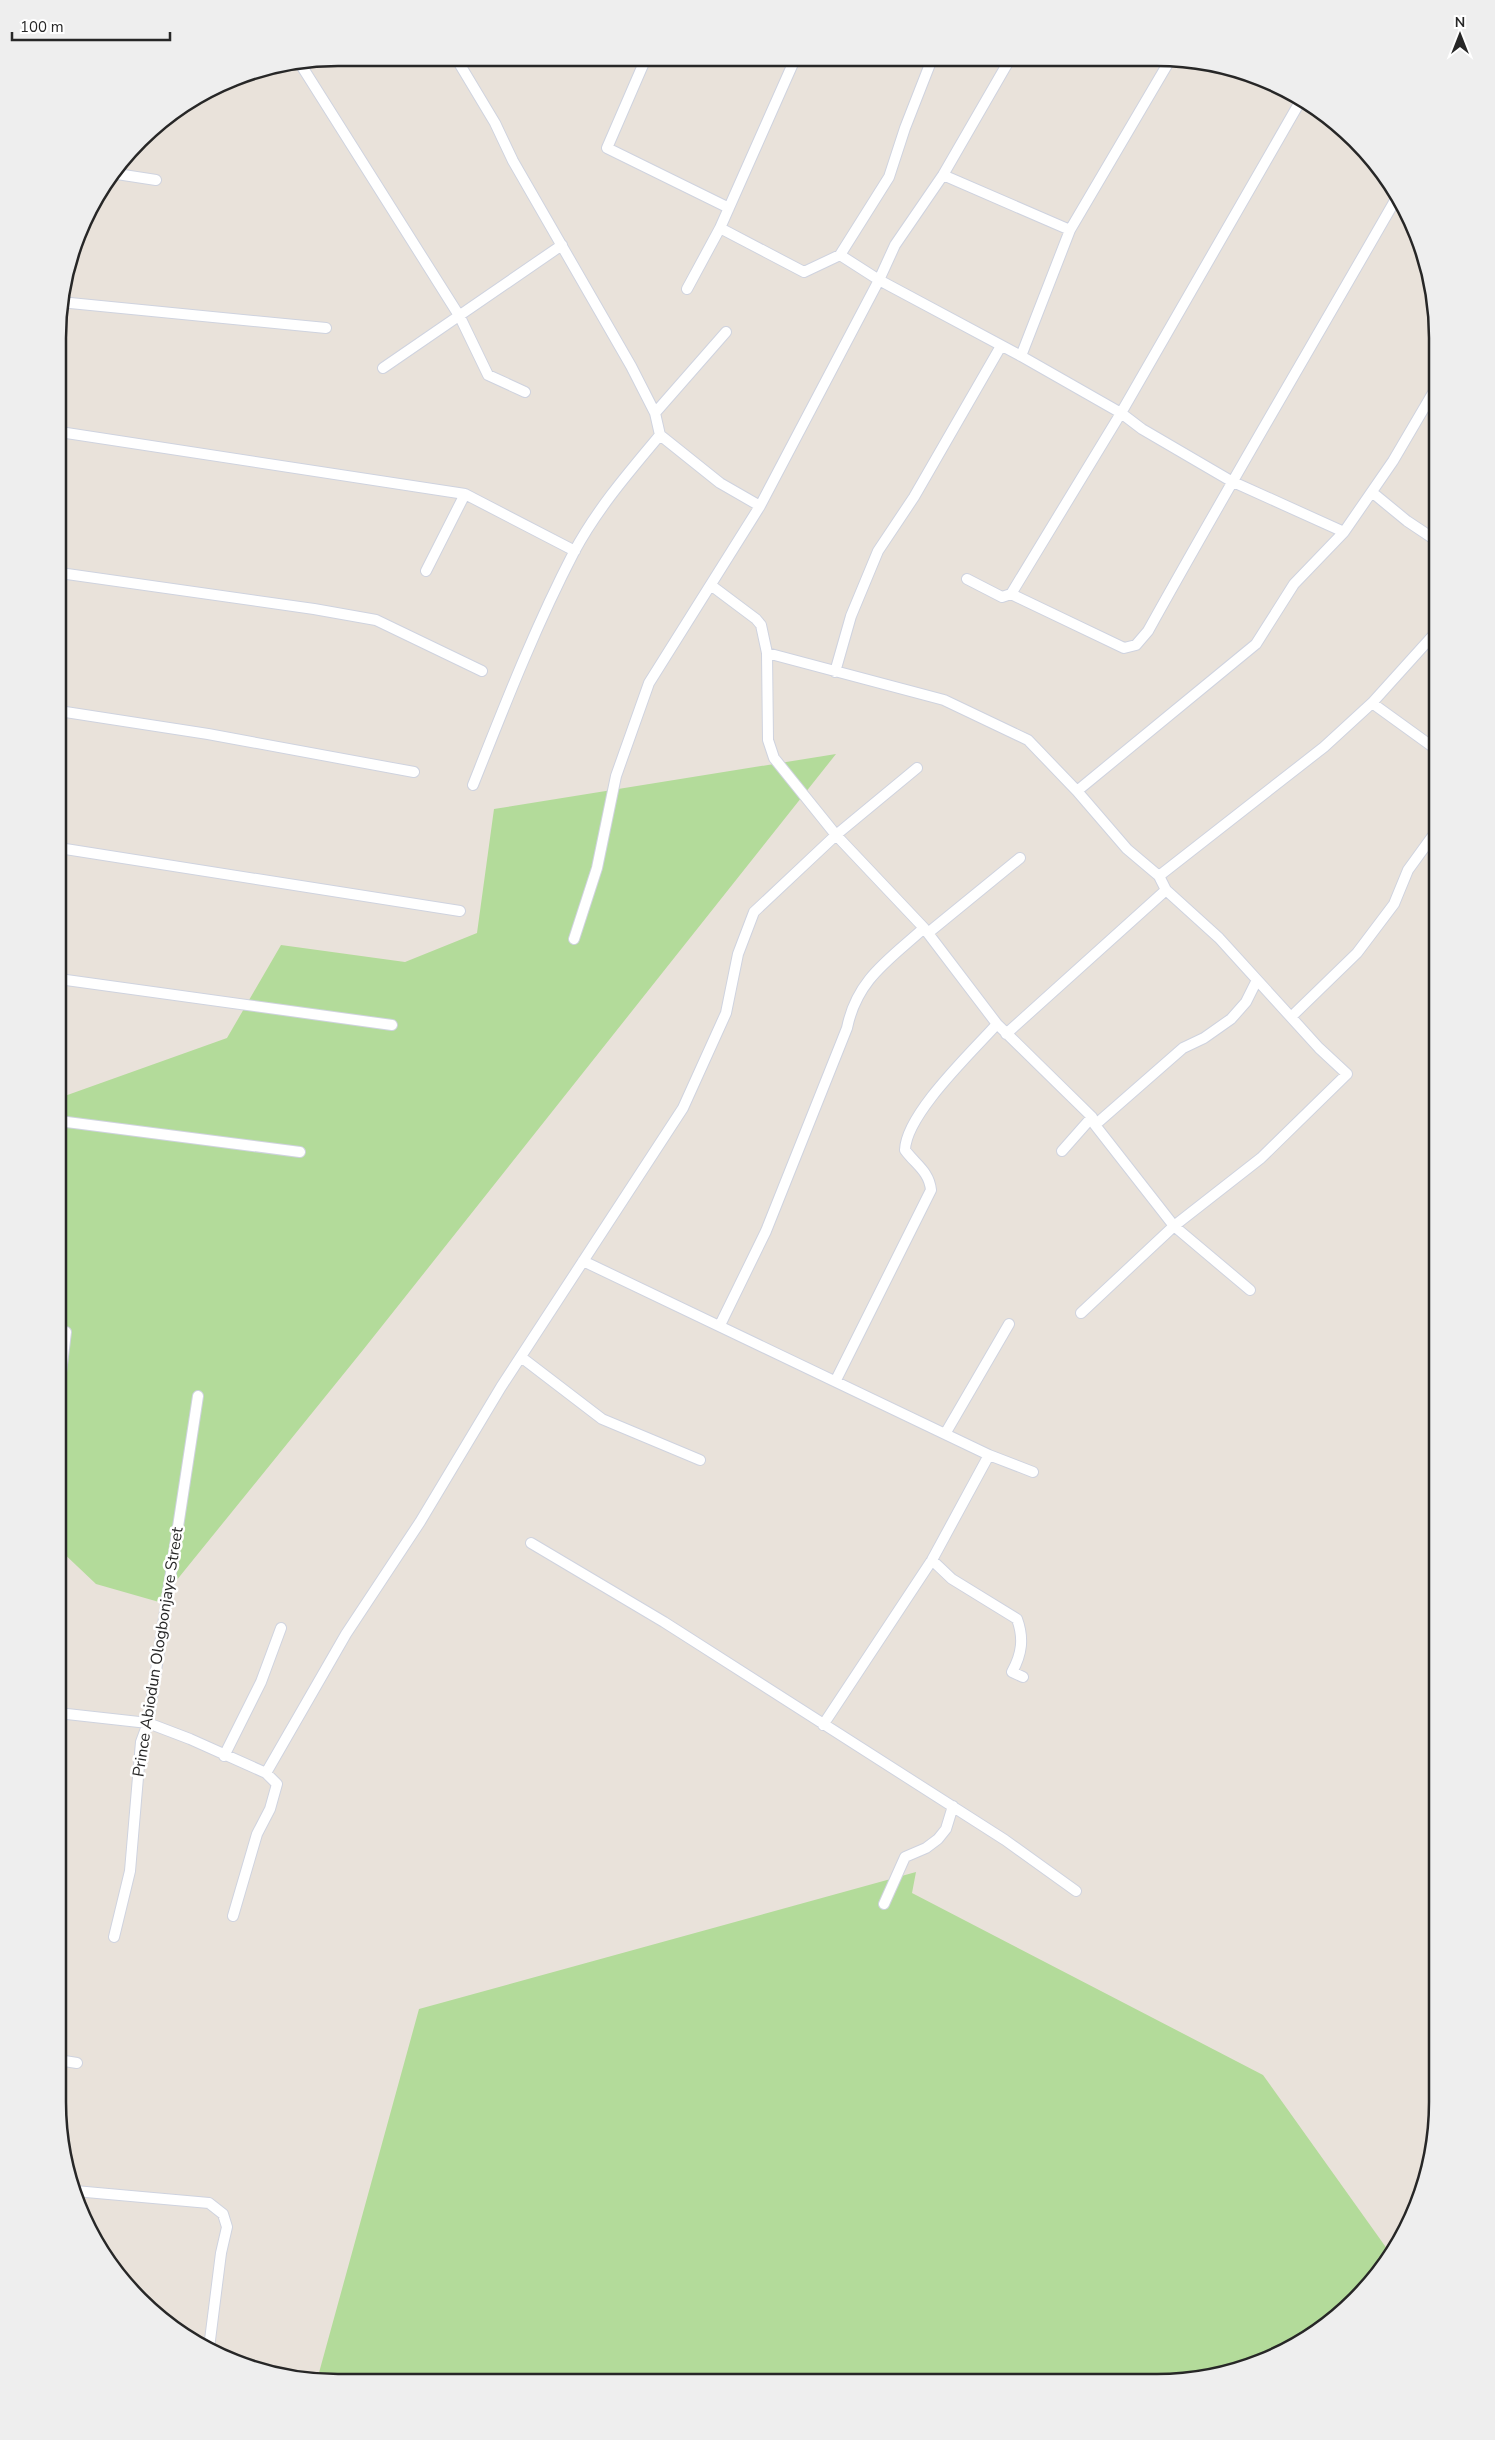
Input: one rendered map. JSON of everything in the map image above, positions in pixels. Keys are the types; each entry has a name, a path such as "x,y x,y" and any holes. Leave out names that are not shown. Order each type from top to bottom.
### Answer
{"street":[{"path":"461,66 495,123 513,161 631,366 655,413 660,435 720,483 760,506"},
{"path":"643,66 607,148 729,208"},
{"path":"687,289 720,228 792,66"},
{"path":"720,228 804,272 840,256 889,178 904,128 929,66"},
{"path":"574,939 596,868 616,776 649,683 712,586 760,506 879,280 895,245 943,175 1006,66"},
{"path":"1021,356 1070,230 1166,67"},
{"path":"303,69 460,317 488,375 526,392"},
{"path":"1011,594 1121,413 1297,106"},
{"path":"122,175 156,180"},
{"path":"943,175 1070,230"},
{"path":"967,579 1002,596 1011,594 1124,648 1136,645 1148,631 1231,481 1393,204"},
{"path":"383,368 460,317 562,245"},
{"path":"840,256 879,280 1021,356 1121,413 1142,429 1231,481 1344,532"},
{"path":"69,303 326,328"},
{"path":"655,413 726,332"},
{"path":"835,672 851,616 878,551 914,497 1001,346"},
{"path":"1077,791 1256,644 1294,584 1344,532 1373,493 1429,401"},
{"path":"66,433 465,494 575,551"},
{"path":"473,785 511,688 575,551 618,485 660,435"},
{"path":"1373,493 1407,521 1429,536"},
{"path":"426,571 465,494"},
{"path":"66,574 314,609 376,620 482,671"},
{"path":"712,586 756,619 761,625 767,653 770,750 774,758 836,835 926,930 997,1024 1094,1121 1174,1226 1250,1290"},
{"path":"1159,876 1324,747 1372,703 1429,640"},
{"path":"767,653 944,700 1028,740 1077,791 1127,849 1159,876 1166,890 1219,938 1291,1017 1347,1074 1262,1158 1174,1226 1081,1312"},
{"path":"1372,703 1429,744"},
{"path":"66,711 208,734 414,772"},
{"path":"266,1773 346,1634 420,1522 521,1357 683,1108 726,1013 738,954 754,912 836,835 917,768"},
{"path":"1291,1017 1357,953 1394,904 1408,870 1429,841"},
{"path":"66,849 206,869 460,911"},
{"path":"720,1325 766,1231 847,1028 851,1008 866,980 926,930 1020,858"},
{"path":"1006,1034 1166,890"},
{"path":"66,980 392,1025"},
{"path":"1062,1151 1094,1121 1182,1048 1204,1038 1231,1019 1246,1002 1257,980"},
{"path":"836,1380 931,1190 930,1180 925,1171 904,1150 905,1139 938,1087 997,1024"},
{"path":"66,1122 300,1152"},
{"path":"583,1262 836,1380 989,1455 1032,1472"},
{"path":"945,1434 1009,1324"},
{"path":"521,1357 602,1420 700,1460"},
{"name":"Prince Abiodun Ologbonjaye Street","path":"114,1937 130,1871 141,1742 148,1723 198,1396"},
{"path":"823,1725 932,1560 989,1455"},
{"path":"531,1543 664,1622 953,1806 1005,1840 1076,1892"},
{"path":"932,1560 952,1579 1017,1618 1022,1632 1022,1646 1012,1672 1023,1677"},
{"path":"224,1756 261,1682 281,1628"},
{"path":"66,1714 148,1723 190,1739 224,1756 266,1773 276,1784 268,1814 257,1834 234,1916"},
{"path":"884,1904 905,1857 926,1848 938,1839 946,1829 953,1806"},
{"path":"66,2061 77,2063"},
{"path":"82,2192 209,2203 223,2214 227,2227 221,2253 210,2341"}],"green space":[{"path":"836,754 363,1350 159,1602 96,1584 66,1556 66,1096 227,1038 281,945 405,962 477,933 494,809"},
{"path":"916,1872 912,1893 1263,2075 1386,2248 1349,2294 1308,2328 1261,2353 1209,2369 1192,2371 1156,2374 319,2373 419,2009"}]}
